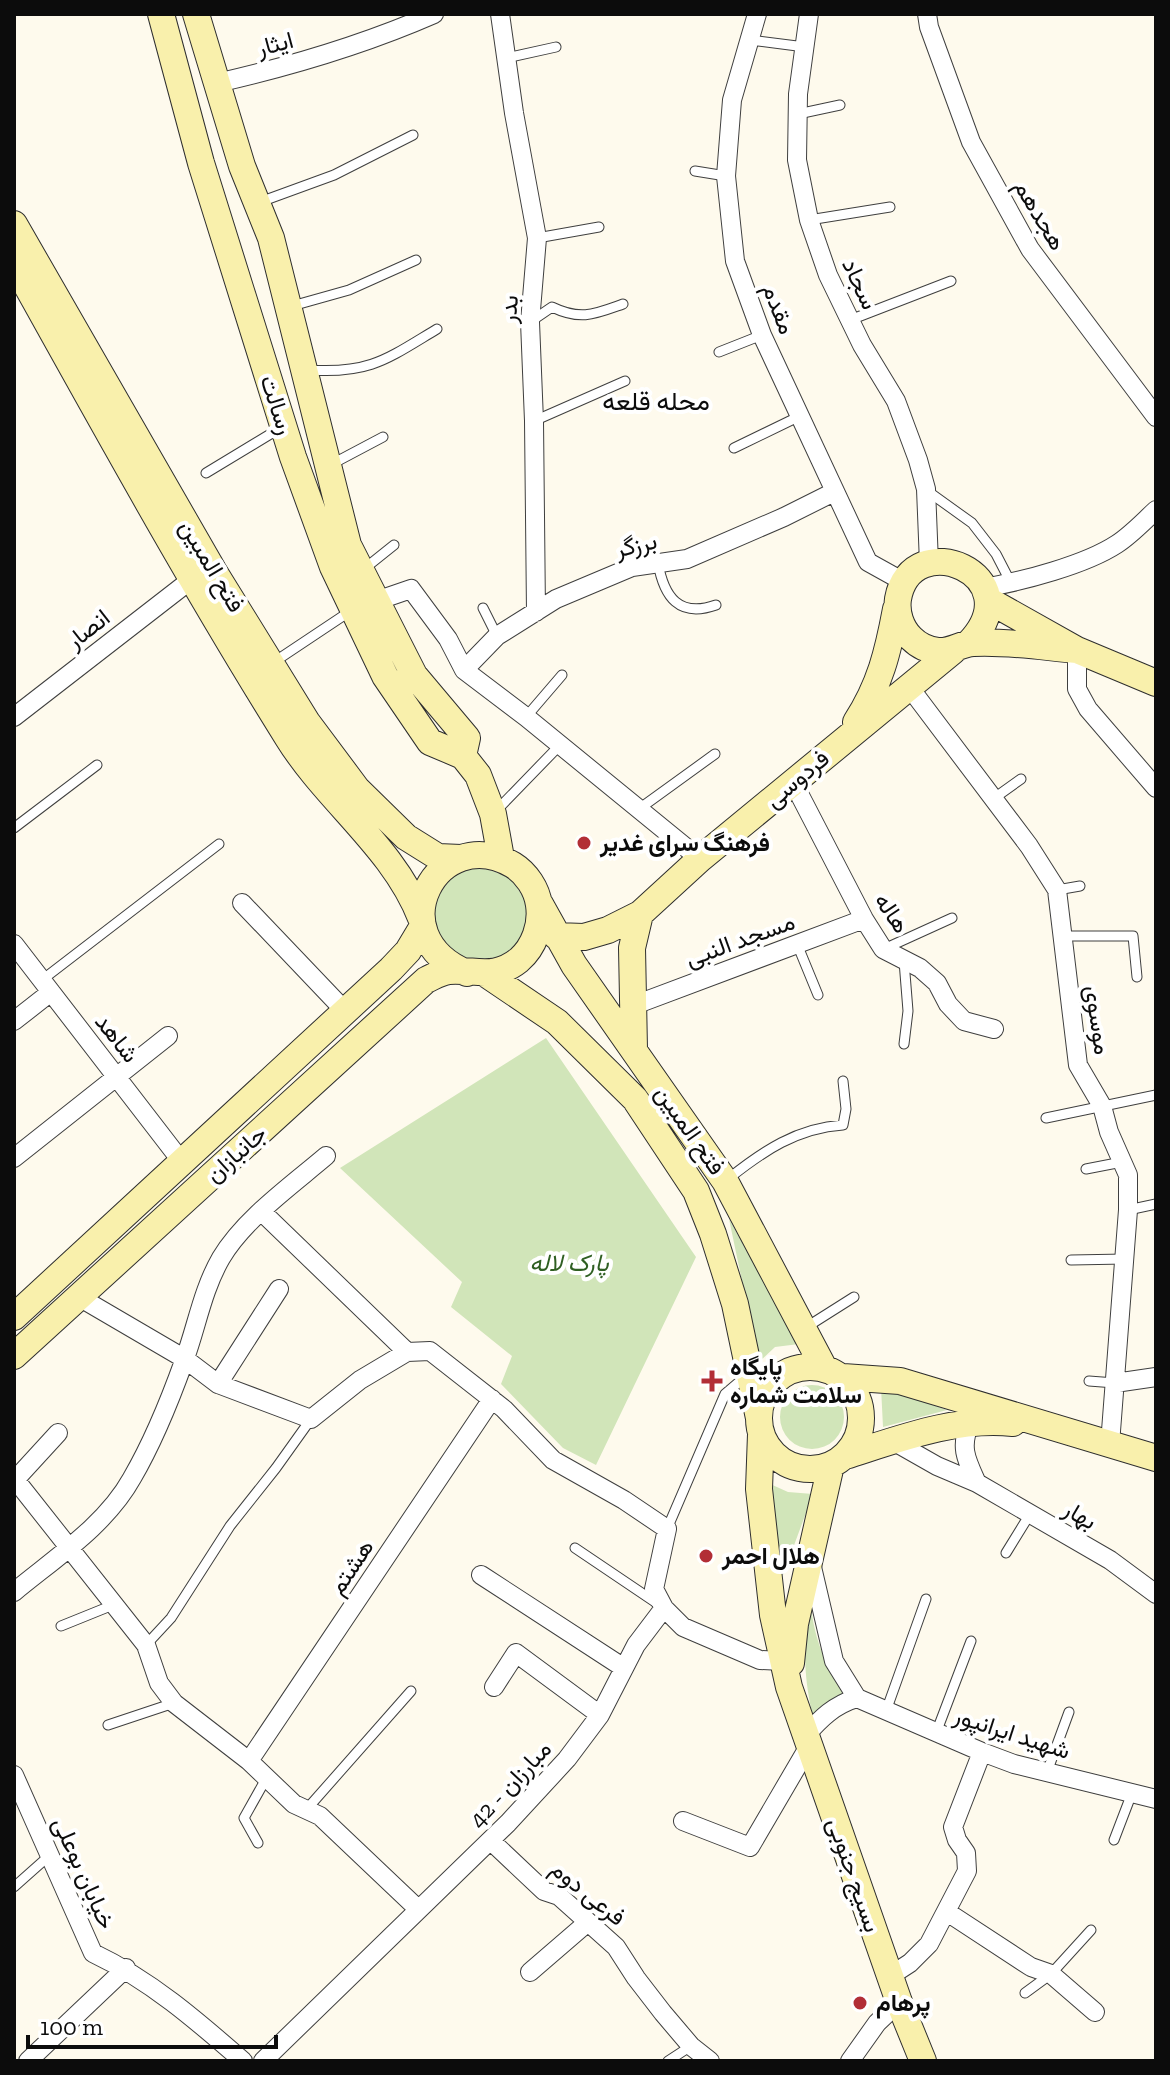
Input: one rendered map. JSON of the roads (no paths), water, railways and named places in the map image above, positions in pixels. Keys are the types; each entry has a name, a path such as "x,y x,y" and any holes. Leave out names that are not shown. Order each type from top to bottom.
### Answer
{"main road":[{"name":"رسالت","path":"161,14 201,163 283,426 333,567 414,675 467,738 463,756 478,775 493,814 501,858"},
{"name":"رسالت","path":"196,14 242,166 271,238 348,545 361,571 364,605"},
{"name":"فتح المبین","path":"14,224 19,257 192,579 290,742 404,883 422,922"},
{"name":"فتح المبین","path":"19,257 307,722 357,789 421,849 438,857 461,858"},
{"path":"846,738 871,700 887,659 901,590 915,570 929,563 945,561 962,565 975,574 986,594 987,616 981,631 961,647"},
{"path":"901,590 898,616 905,633 918,645 935,651 961,647 1077,650"},
{"path":"986,594 1077,650 1156,683"},
{"name":"فردوسی","path":"556,936 584,937 608,930 640,914 700,859 961,647"},
{"path":"481,854 501,858 518,868 532,884 539,903 539,923 533,943 520,959 504,969 476,973 449,965 435,953 425,937 423,899 430,882 443,868 461,858 481,854"},
{"name":"فتح المبین","path":"539,903 556,936 725,1181 805,1328 833,1372"},
{"path":"634,1049 632,948 640,914"},
{"name":"جانبازان","path":"14,1317 388,971 408,951 422,922"},
{"path":"388,971 404,980 407,998"},
{"name":"جانبازان","path":"14,1356 426,980 439,973 476,973"},
{"name":"فتح المبین","path":"476,973 557,1022 635,1099 696,1191 735,1304 760,1426"},
{"path":"1060,1428 995,1421 940,1427 814,1469 789,1464 769,1449 760,1426 761,1403 768,1388 779,1377 792,1369 808,1366 900,1381 1060,1428 1156,1458"},
{"path":"789,1687 795,1624 838,1461 856,1442 861,1425 858,1399 833,1372"},
{"name":"بسیج جنوبی","path":"760,1426 759,1489 773,1615 789,1687 899,2002 923,2061"}],"street":[{"name":"ایثار","path":"217,83 293,66 377,39 434,14"},
{"name":"بدر","path":"500,14 537,238 530,322 536,612"},
{"name":"مقدم","path":"757,14 732,100 726,176 735,261 762,335 868,562 901,590"},
{"name":"سجاد","path":"809,14 798,114 797,160 809,220 828,275 896,401 918,460 926,489 929,563"},
{"name":"هجدهم","path":"927,14 971,142 1030,249 1156,417"},
{"name":"برزگر","path":"464,670 497,636 556,599 632,567 687,559 834,492"},
{"path":"986,594 1117,544 1156,510"},
{"name":"انصار","path":"14,717 192,579"},
{"path":"364,605 411,589 448,639 464,670 700,859"},
{"path":"1077,650 1077,689 1088,709 1156,788"},
{"name":"موسوی","path":"910,688 1029,846 1057,890 1078,1065 1102,1106 1109,1132 1128,1175 1125,1259 1110,1444"},
{"name":"هاله","path":"793,782 864,919 883,949 920,968 937,983 948,1004 964,1021 994,1029"},
{"path":"242,903 345,1011"},
{"name":"مسجد النبی","path":"632,1006 864,919"},
{"name":"شاهد","path":"14,944 182,1162"},
{"path":"14,1021 46,986"},
{"path":"14,1158 168,1036"},
{"path":"14,1592 109,1511 132,1480 185,1359 203,1294 223,1255 262,1212 326,1156"},
{"path":"262,1212 407,1352"},
{"path":"218,1384 279,1289"},
{"path":"79,1297 185,1359 218,1384 311,1419 360,1380 407,1352 430,1351 492,1399 553,1460 624,1500 667,1529 654,1589 664,1608 683,1627 760,1660 783,1661"},
{"path":"1115,1383 1156,1377"},
{"name":"هشتم","path":"249,1761 492,1399"},
{"path":"970,1424 963,1439 965,1457 977,1483"},
{"path":"58,1433 15,1480 146,1645 159,1683 174,1703 249,1761 294,1804 320,1816 418,1909"},
{"name":"بهار","path":"893,1441 937,1466 977,1483 1110,1560 1156,1594"},
{"path":"683,1821 750,1847 822,1717 840,1704 857,1698 834,1661 811,1561"},
{"path":"481,1575 624,1668"},
{"name":"مبارزان - 42","path":"263,2061 491,1841 567,1759 600,1715 636,1645 664,1608"},
{"path":"494,1687 516,1653 600,1715"},
{"name":"شهید ایرانپور","path":"857,1698 982,1752 1156,1799"},
{"path":"890,1976 910,1963 929,1944 967,1871 966,1853 953,1827 982,1752"},
{"name":"خیابان بوعلی","path":"14,1775 93,1953 126,1968 187,2012 239,2060"},
{"name":"فرعی دوم","path":"491,1841 544,1891 559,1896 616,1947 636,1978 691,2046 710,2061"},
{"path":"947,1912 1031,1967 1051,1974 1095,2012"},
{"path":"530,1972 588,1922"},
{"path":"28,2061 126,1968"},
{"path":"850,2061 877,2023 899,2002"}],"lane":[{"path":"750,40 805,47"},
{"path":"506,58 556,47"},
{"path":"798,114 840,105"},
{"path":"257,204 334,175 413,135"},
{"path":"695,171 726,176"},
{"path":"809,220 890,207"},
{"path":"537,238 599,227"},
{"path":"289,307 349,290 416,260"},
{"path":"850,320 951,281"},
{"path":"530,322 552,307 570,315 591,315 623,304"},
{"path":"305,370 342,372 381,363 437,329"},
{"path":"719,352 762,335"},
{"path":"534,421 625,381"},
{"path":"734,448 800,416"},
{"path":"206,473 283,426"},
{"path":"329,465 383,437"},
{"path":"926,489 972,523 996,554 1011,583"},
{"path":"361,571 394,545"},
{"path":"658,563 662,587 676,602 699,611 716,605"},
{"path":"272,664 364,605"},
{"path":"483,608 497,636"},
{"path":"526,717 562,675"},
{"path":"493,814 560,745"},
{"path":"639,809 715,754"},
{"path":"14,828 97,765"},
{"path":"993,799 1021,779"},
{"path":"46,986 219,844"},
{"path":"1057,890 1080,886"},
{"path":"883,949 952,918"},
{"path":"1062,936 1133,936 1137,977"},
{"path":"797,944 818,995"},
{"path":"904,961 908,1011 904,1044"},
{"path":"725,1181 760,1154 795,1134 824,1126 843,1125 846,1109 843,1081"},
{"path":"1046,1118 1156,1095"},
{"path":"1086,1169 1123,1162"},
{"path":"1128,1210 1156,1204"},
{"path":"1071,1260 1125,1259"},
{"path":"805,1328 854,1297"},
{"path":"667,1529 725,1394 751,1372"},
{"path":"1089,1381 1115,1383"},
{"path":"146,1645 171,1618 230,1526 311,1419"},
{"path":"1006,1553 1030,1514"},
{"path":"575,1548 664,1608"},
{"path":"886,1711 926,1599"},
{"path":"61,1626 113,1605"},
{"path":"936,1733 971,1641"},
{"path":"306,1810 411,1691"},
{"path":"108,1725 174,1703"},
{"path":"1047,1772 1069,1712"},
{"path":"258,1843 244,1818 267,1777"},
{"path":"1114,1840 1132,1793"},
{"path":"14,1887 50,1855"},
{"path":"1025,1993 1051,1974 1091,1930"},
{"path":"668,2061 691,2046"}],"place":[{"name":"فرهنگ سرای غدیر","path":"584,843"},
{"name":"پایگاه سلامت شماره","path":"712,1381"},
{"name":"هلال احمر","path":"706,1556"},
{"name":"پرهام","path":"860,2003"}],"district":[{"name":"محله قلعه","path":"656,401"}],"park label":[{"name":"پارک لاله","path":"569,1263"}]}
